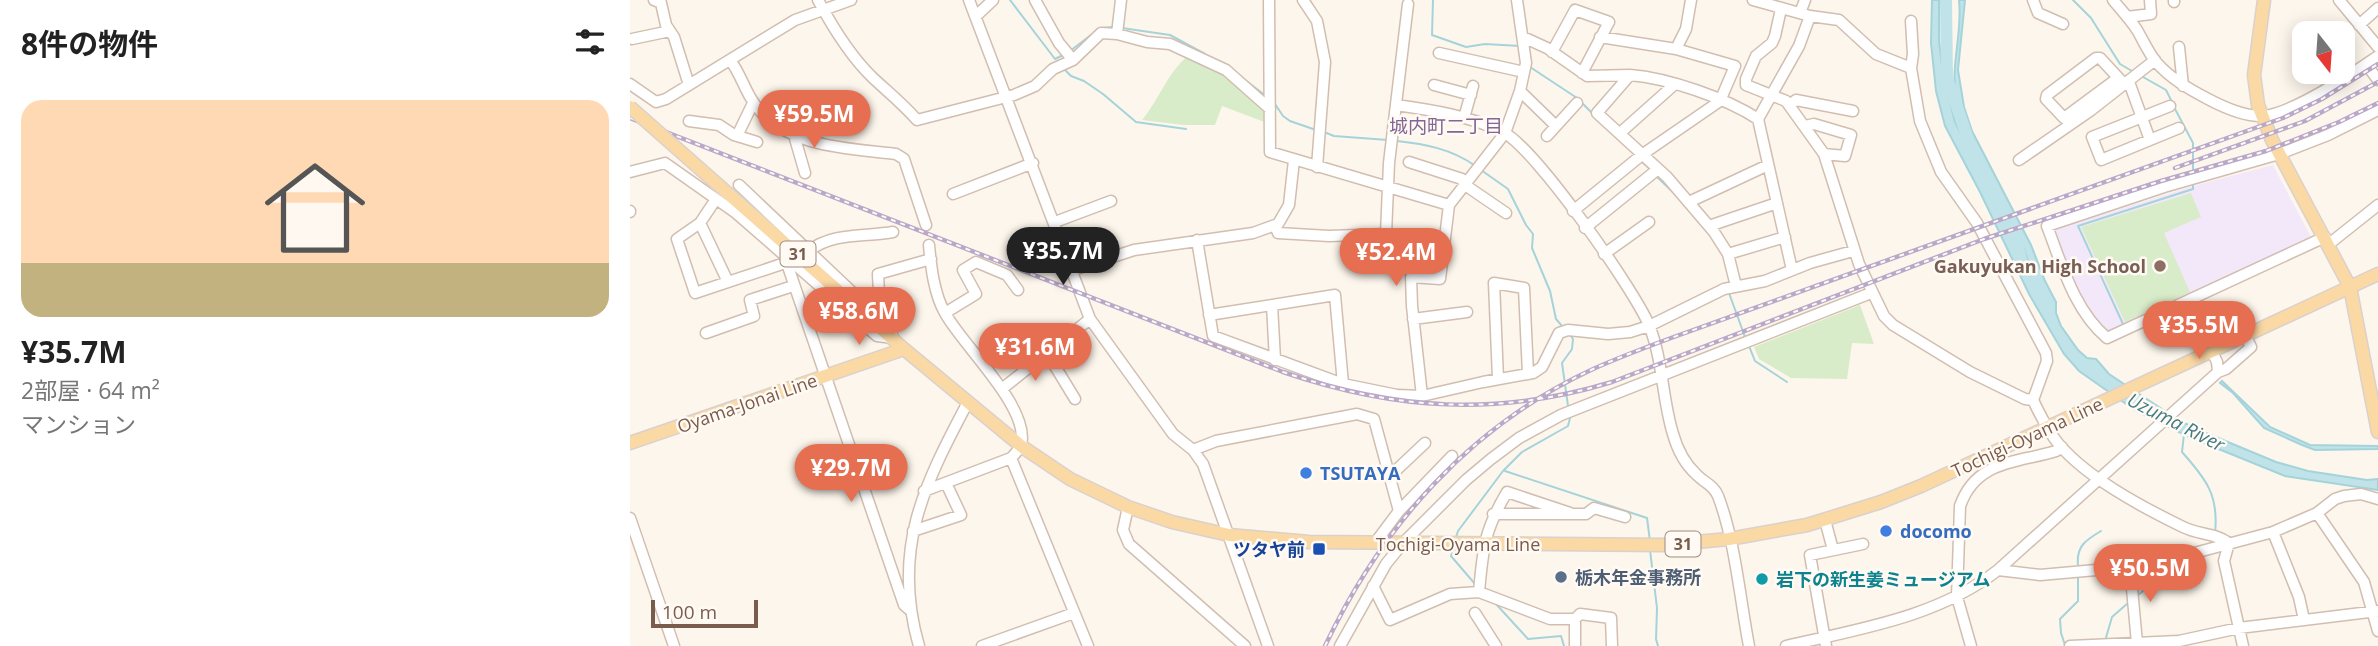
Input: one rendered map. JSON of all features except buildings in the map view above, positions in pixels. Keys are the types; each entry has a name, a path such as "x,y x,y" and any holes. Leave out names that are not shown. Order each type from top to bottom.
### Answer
{"main road":[{"path":"2264,0 2254,75 2256,95 2279,155 2350,287 2378,432"},
{"name":"Tochigi-Oyama Line","path":"630,107 904,349 1021,446 1070,479 1128,507 1172,522 1229,535 1280,541 1663,545 1729,539 1825,520 1881,502 1986,456 2378,274"},
{"name":"Oyama-Jonai Line","path":"630,443 904,349"}],"street":[{"path":"654,0 661,3 666,25 679,51 689,85"},
{"path":"630,84 656,102 689,85 821,4 852,0"},
{"path":"969,0 1090,319 1172,434 1193,450 1203,464 1268,646"},
{"path":"976,16 993,0"},
{"path":"1035,0 1059,43 1073,60"},
{"path":"1117,34 1121,0"},
{"path":"1269,0 1270,152 1449,205"},
{"path":"1303,0 1317,21 1325,62 1317,167"},
{"path":"1422,397 1411,277 1440,279 1449,205 1505,133 1520,91 1526,63 1517,0"},
{"path":"1676,49 1686,29 1691,0"},
{"path":"1754,0 1805,15 1839,20 1875,54 1911,68"},
{"path":"1792,270 1758,119 1799,46 1805,0"},
{"path":"2033,0 2038,13 2063,23"},
{"path":"2113,0 2155,60 2183,86 2221,106 2244,114 2274,114 2295,105 2378,56"},
{"path":"2127,17 2151,14 2150,0"},
{"path":"2339,0 2378,47"},
{"path":"821,4 857,60 872,77 894,94 917,120 1035,86 1053,69 1073,60 1101,33 1170,44 1226,70 1270,109"},
{"path":"1275,225 1278,233 1329,236 1385,234 1387,186 1408,4"},
{"path":"2359,25 2378,8"},
{"path":"1781,9 1772,43 1756,56 1746,85 1789,105 1824,154 1853,251 1884,316 1893,325 1970,372 2025,399 2033,400"},
{"path":"1552,52 1575,10 1609,22 1582,73"},
{"path":"1911,21 1911,68 1920,121 1941,172 1977,222 2046,353 2047,362 2033,400 2048,428 2074,460 2100,480 2187,529 2218,536 2229,543"},
{"path":"632,39 670,31"},
{"path":"1523,37 1552,52 1587,76 1648,76 1675,83 1744,110 1758,119"},
{"path":"1573,211 1643,154 1720,101 1735,66 1676,49 1601,37"},
{"path":"2179,47 2183,86"},
{"path":"1439,53 1524,72"},
{"path":"2124,82 2064,118 2046,99 2047,95 2096,58 2100,58 2124,82 2142,117 2150,140"},
{"path":"730,60 741,74 753,103 769,121 794,135 840,147 896,154 904,159 926,225"},
{"path":"2019,160 2155,60"},
{"path":"2366,64 2378,80"},
{"path":"1630,75 1597,113 1658,169 1709,226 1728,254 1736,286"},
{"path":"1620,133 1675,83"},
{"path":"1434,85 1472,90 1464,118"},
{"path":"1520,91 1556,126"},
{"path":"1789,105 1796,100 1853,111"},
{"path":"737,136 753,103"},
{"path":"1548,136 1577,103"},
{"path":"1396,105 1464,118 1505,133 1547,175 1628,285 1649,326 1673,434 1684,460 1698,476 1710,483 1717,494 1729,539 1749,646"},
{"path":"2170,106 2092,137 2101,160 2179,128"},
{"path":"2378,110 2279,155 2164,187 2047,226 2074,296 2107,338 2327,241 2378,205"},
{"path":"690,121 719,125 737,136 757,142"},
{"path":"1805,126 1814,124 1851,135 1845,156 1824,154"},
{"path":"794,135 805,173"},
{"path":"1073,270 1123,253 1253,233 1275,225 1284,216 1289,205 1294,160"},
{"path":"1409,162 1462,179 1465,185 1506,213"},
{"path":"630,172 665,163 736,213 784,259 877,336 893,338 890,328 739,185"},
{"path":"953,194 1033,163"},
{"path":"1689,202 1768,165"},
{"path":"1586,228 1658,169"},
{"path":"716,199 700,223 677,239 695,293 784,259"},
{"path":"1055,222 1111,201"},
{"path":"1709,226 1777,203"},
{"path":"1604,254 1649,222"},
{"path":"700,223 728,282"},
{"path":"809,251 816,245 863,233 872,236 893,232"},
{"path":"1728,254 1785,237"},
{"path":"1197,240 1213,336 1343,384 1422,397 1534,373 1542,366 1559,333 1568,330 1615,333 1649,326 1705,297 1736,286 1765,281 1853,251"},
{"path":"924,491 1011,458 1021,446 1021,430 1003,388 955,331 944,313 936,290 929,245"},
{"path":"784,259 904,605 911,611"},
{"path":"866,305 879,294 878,274 931,259"},
{"path":"944,313 976,294 963,270 976,262 1007,275 1018,290"},
{"path":"1498,379 1494,283 1524,288 1528,374"},
{"path":"706,333 754,316 750,300 793,286"},
{"path":"1340,646 1386,564 1403,544 1466,480 1519,438 1561,415 1871,293"},
{"path":"1209,315 1335,295 1343,384"},
{"path":"2188,301 2212,351 2218,372"},
{"path":"1272,305 1275,360"},
{"path":"1413,319 1467,312"},
{"path":"1003,388 1090,319"},
{"path":"1786,646 1825,642 1956,597 1981,583 2100,480 2218,372 2226,369 2251,347 2246,337"},
{"path":"1047,353 1074,400"},
{"path":"919,646 911,611 909,575 913,531 924,491 968,402"},
{"path":"1193,450 1216,441 1357,414 1374,419 1399,511"},
{"path":"1390,476 1425,443"},
{"path":"1970,646 1956,597 1960,506 1965,491 1993,468 2014,460 2056,452 2062,447"},
{"path":"1375,543 1399,511 1452,456"},
{"path":"1986,456 1993,468"},
{"path":"1011,458 1088,646"},
{"path":"913,531 961,515 946,483"},
{"path":"1479,592 1483,544 1493,514 1507,492 1570,513"},
{"path":"1998,570 2040,575 2130,567 2168,560 2273,531 2317,513 2335,499 2344,496 2361,494 2378,499"},
{"path":"1128,507 1123,530 1129,544 1245,646"},
{"path":"1493,514 1586,514 1594,508 1625,517"},
{"path":"2317,513 2364,582 2376,611 2378,631"},
{"path":"630,518 674,646"},
{"path":"1825,520 1833,550"},
{"path":"2273,531 2299,597 2304,620"},
{"path":"2229,543 2224,561 2244,646"},
{"path":"1825,642 1810,555 1863,544"},
{"path":"2130,567 2137,643"},
{"path":"1373,586 1390,620 1450,594 1479,592 1550,620 1575,619 1580,614 1611,618 1612,646"},
{"path":"2070,646 2179,641 2239,628 2376,611"},
{"path":"982,646 1074,613"},
{"path":"1475,613 1496,646"},
{"path":"1575,619 1575,646"}],"shaded area":[{"name":"Gakuyukan High School","path":"2273,165 2312,239 2105,332 2077,293 2054,234 2055,229 2193,186"}],"green space":[{"path":"1188,56 1223,72 1268,110 1267,123 1222,106 1215,125 1184,125 1142,120 1174,70"},
{"path":"2191,193 2201,217 2164,233 2190,292 2125,322 2081,227"},
{"path":"1860,305 1874,344 1852,343 1847,379 1791,378 1759,359 1754,347"}],"water":[{"path":"1932,0 1939,0 1939,40 1943,75 1955,122 2016,246 2029,265 2012,220 1970,140 1959,112 1954,76 1959,0 1965,0 1958,70 1964,107 1972,131 2031,245 2056,302 2056,313 2061,326 2078,350 2087,358 2096,359 2109,374 2180,421 2199,430 2276,462 2308,471 2367,480 2378,479 2378,490 2285,476 2189,437 2136,411 2079,371 2064,354 2029,294 1945,126 1936,91 1931,43"},
{"path":"2222,381 2270,427 2310,445 2378,446 2378,449 2315,450 2302,445 2264,428 2233,393 2220,383"}],"waterway":[{"path":"1010,0 1055,59 1063,55"},
{"path":"1433,0 1432,35 1466,47 1485,44 1520,46"},
{"name":"Uzuma River","path":"1946,0 1947,78 1970,145 2014,232 2023,267"},
{"path":"2073,0 2091,18 2120,64 2132,71"},
{"path":"1101,28 1113,27"},
{"path":"1122,28 1170,35 1205,54"},
{"path":"1070,51 1091,35"},
{"path":"1530,67 1577,98"},
{"path":"1063,68 1071,76 1103,94 1136,122 1186,129"},
{"path":"2143,77 2166,90 2172,102"},
{"path":"1245,80 1266,96"},
{"path":"1273,101 1290,121 1316,130"},
{"path":"1581,102 1592,113"},
{"path":"2174,107 2193,143 2193,174"},
{"path":"1324,132 1334,136 1388,140"},
{"path":"1397,141 1437,148 1474,165"},
{"path":"1641,161 1650,169"},
{"path":"1481,170 1508,189 1533,234 1532,248 1550,291 1556,319 1562,326"},
{"path":"1656,176 1677,196"},
{"path":"2123,324 2078,226 2193,189 2193,183"},
{"path":"1729,293 1745,337"},
{"path":"1568,406 1562,363 1572,349 1571,336"},
{"path":"1749,346 1755,361 1787,382"},
{"path":"1456,537 1503,471 1522,452 1568,426 1570,418"},
{"path":"2184,434 2182,452 2204,479 2213,498 2215,533"},
{"path":"1505,471 1647,518 1650,541"},
{"path":"2078,565 2080,548 2101,531"},
{"path":"1453,550 1451,556 1475,584"},
{"path":"1650,550 1657,608 1658,646"},
{"path":"2138,595 2180,562"},
{"path":"2065,645 2060,619 2078,601 2078,575"},
{"path":"2105,641 2112,617 2128,603"},
{"path":"1496,604 1528,639 1561,636 1564,646"}],"railway":[{"path":"1325,646 1373,560 1434,484 1506,420 1547,393 1621,357 2283,118 2322,99 2378,64"},
{"path":"2175,168 2305,121 2378,82"},
{"path":"630,118 1283,372 1365,395 1446,404 1487,404 1528,401 1612,382 1984,239 2161,181 2266,151 2339,122 2378,103"}],"place":[{"name":"Gakuyukan High School","path":"2160,266"},
{"name":"TSUTAYA","path":"1306,473"},
{"name":"docomo","path":"1886,531"},
{"name":"ツタヤ前","path":"1319,549"},
{"name":"栃木年金事務所","path":"1561,577"},
{"name":"岩下の新生姜ミュージアム","path":"1762,579"}],"district":[{"name":"城内町二丁目","path":"1446,126"}]}
